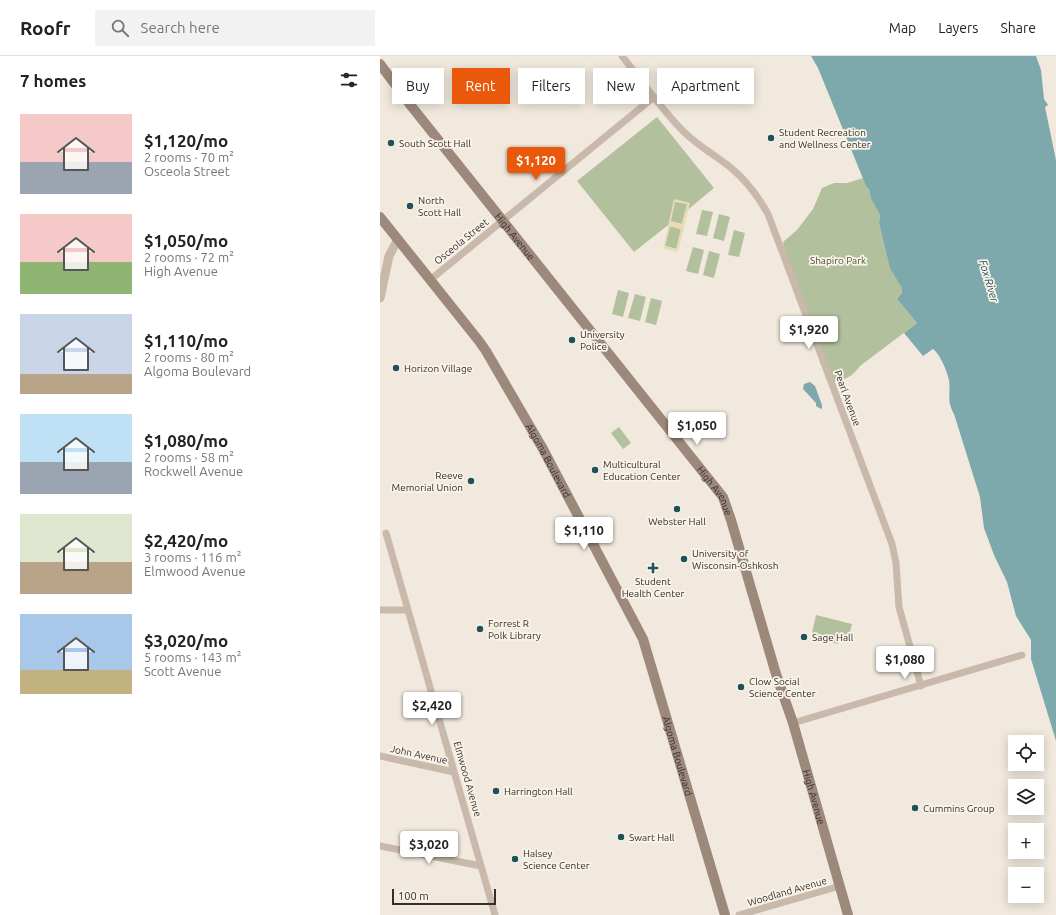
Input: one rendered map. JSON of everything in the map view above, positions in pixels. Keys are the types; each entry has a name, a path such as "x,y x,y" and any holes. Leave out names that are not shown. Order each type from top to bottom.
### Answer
{"main road":[{"name":"High Avenue","path":"380,64 412,107 723,497 776,674 793,724 848,915"},
{"name":"Algoma Boulevard","path":"381,221 398,239 480,341 543,449 643,639 725,915"}],"street":[{"name":"Pearl Avenue","path":"622,56 675,123 693,141 722,160 740,176 756,194 768,214 892,544 896,563 899,607 920,686"},
{"name":"Osceola Street","path":"430,280 654,97"},
{"path":"380,298 389,256 398,239"},
{"name":"Elmwood Avenue","path":"386,533 495,915"},
{"path":"380,610 408,610"},
{"path":"793,724 1022,655"},
{"name":"John Avenue","path":"380,756 454,772"},
{"path":"380,846 481,866"},
{"name":"Woodland Avenue","path":"739,915 840,886"}],"green space":[{"path":"657,117 714,188 685,212 682,224 672,222 634,252 577,181"},
{"name":"Shapiro Park","path":"863,178 880,215 879,222 902,288 902,293 897,299 917,323 860,366 851,376 831,382 788,265 783,242 797,230 813,209 822,188 834,183 847,183"},
{"path":"702,210 713,212 707,236 696,234"},
{"path":"719,214 730,217 724,241 713,238"},
{"path":"670,226 681,229 677,249 665,246"},
{"path":"734,230 745,233 739,257 728,255"},
{"path":"693,247 704,250 698,274 686,271"},
{"path":"709,251 720,254 714,278 703,275"},
{"path":"618,290 629,293 623,317 612,314"},
{"path":"635,294 646,297 640,321 628,318"},
{"path":"651,298 662,301 656,325 645,322"},
{"path":"619,427 631,443 623,449 611,433"},
{"path":"816,615 852,624 847,643 839,640 838,644 818,639 819,635 812,633"}],"sand":[{"path":"674,199 690,203 678,252 663,249","holes":["675,202 687,204 682,224 671,221","670,226 681,229 676,249 665,246"]}],"water":[{"name":"Fox River","path":"811,56 1036,56 1041,70 1044,99 1048,105 1045,107 1056,160 1056,741 1031,659 1031,640 1016,616 1007,582 994,555 984,528 980,497 950,405 949,380 947,372 936,351 933,349 923,356 904,333 917,323 897,299 902,293 902,288 890,268 879,222 880,215 871,198 818,68"},
{"path":"810,382 815,386 822,405 821,409 816,406 816,403 803,389 804,384"}],"place":[{"name":"Student Recreation and Wellness Center","path":"771,138"},
{"name":"South Scott Hall","path":"391,143"},
{"name":"North Scott Hall","path":"410,206"},
{"name":"University Police","path":"572,340"},
{"name":"Horizon Village","path":"396,368"},
{"name":"Multicultural Education Center","path":"595,470"},
{"name":"Reeve Memorial Union","path":"471,481"},
{"name":"Webster Hall","path":"677,509"},
{"name":"University of Wisconsin-Oshkosh","path":"684,559"},
{"name":"Student Health Center","path":"653,568"},
{"name":"Forrest R Polk Library","path":"480,629"},
{"name":"Sage Hall","path":"804,637"},
{"name":"Clow Social Science Center","path":"741,687"},
{"name":"Harrington Hall","path":"496,791"},
{"name":"Cummins Group","path":"915,808"},
{"name":"Swart Hall","path":"621,837"},
{"name":"Halsey Science Center","path":"515,859"}]}
